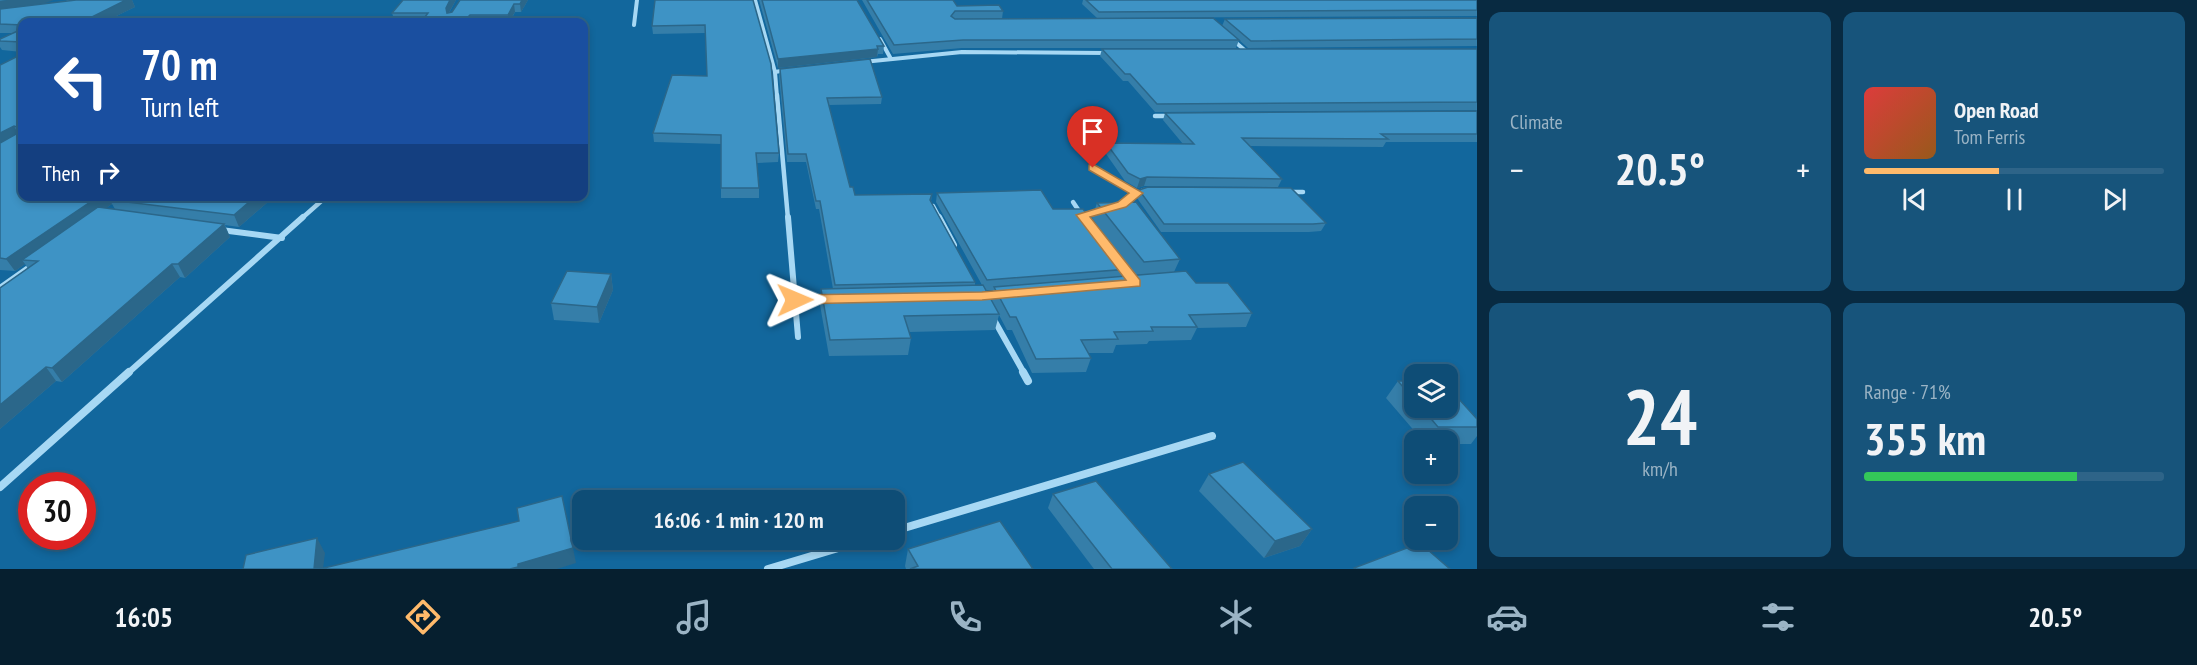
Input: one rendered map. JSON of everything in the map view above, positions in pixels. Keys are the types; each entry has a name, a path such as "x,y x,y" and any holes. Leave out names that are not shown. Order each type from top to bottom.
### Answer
{"street":[{"path":"634,25 637,0"},
{"path":"755,0 775,72 798,337"},
{"path":"874,29 891,59"},
{"path":"1227,34 1249,54"},
{"path":"856,63 962,52 1118,53"},
{"path":"1237,54 1261,54"},
{"path":"775,72 798,69"},
{"path":"1155,116 1179,116"},
{"path":"1093,168 1137,193"},
{"path":"1082,215 1122,204 1137,193 1155,190"},
{"path":"1280,192 1303,192"},
{"path":"0,487 322,201"},
{"path":"1073,202 1089,224"},
{"path":"933,206 960,256"},
{"path":"211,229 282,238"},
{"path":"0,288 38,261"},
{"path":"795,300 830,299"},
{"path":"992,315 1028,381"},
{"path":"905,528 1212,436"},
{"path":"768,569 832,550"}],"building":[{"path":"76,0 126,0 90,18 18,18 18,25 0,24 0,9"},
{"path":"403,0 450,0 446,8 447,13 452,12 460,0 522,0 520,4 514,4 508,15 424,18 428,13 392,13"},
{"path":"655,0 753,0 771,64 779,153 756,153 759,188 721,188 721,135 653,133 672,75 707,76 705,25 652,26"},
{"path":"762,0 857,0 884,46 877,46 878,49 778,59"},
{"path":"867,0 953,0 957,6 999,5 1003,11 955,11 951,16 955,19 1213,18 1239,40 963,40 894,45"},
{"path":"1086,0 1477,0 1477,10 1099,12"},
{"path":"1477,18 1477,39 1251,41 1225,19"},
{"path":"18,31 18,42 0,41"},
{"path":"1102,49 1477,49 1477,102 1157,104 1130,74 1125,74"},
{"path":"18,56 18,127 14,126 0,133 0,65"},
{"path":"870,59 882,97 827,98 850,187 853,187 855,195 932,194 930,200 975,282 835,285 820,201 816,201 806,154 788,154 780,69"},
{"path":"1477,111 1477,134 1381,134 1388,139 1242,138 1282,179 1147,177 1140,179 1128,173 1106,143 1194,144 1165,113"},
{"path":"18,133 18,201 92,201 6,259 0,258 0,143"},
{"path":"1148,187 1291,188 1326,223 1164,224 1139,190"},
{"path":"1041,190 1053,209 1083,209 1129,269 987,280 937,193"},
{"path":"118,201 250,201 234,215"},
{"path":"1136,202 1180,259 1144,262 1097,203"},
{"path":"98,207 224,224 178,264 172,264 52,368 46,367 0,405 0,288 38,261 22,260"},
{"path":"567,271 611,274 597,307 551,303"},
{"path":"1186,271 1196,283 1228,283 1252,313 1189,315 1197,327 1151,327 1153,331 1114,332 1118,339 1081,340 1091,358 1036,359 1016,317 1010,317 994,287"},
{"path":"983,285 999,314 904,316 911,338 830,340 821,289"},
{"path":"1458,398 1477,419 1477,427 1438,427 1430,418 1458,418"},
{"path":"1243,462 1312,529 1275,541 1209,474"},
{"path":"1096,481 1172,569 1112,569 1053,494"},
{"path":"562,496 572,548 518,564 518,567 510,569 320,569 519,521 517,508"},
{"path":"1000,521 1033,569 910,569 918,566 908,549"},
{"path":"317,538 314,569 243,569 246,555"},
{"path":"1404,549 1428,550 1450,569 1355,569"}],"route":[{"path":"795,300 982,296 1135,283 1082,215 1122,204 1131,195 1137,193 1093,168"}]}
